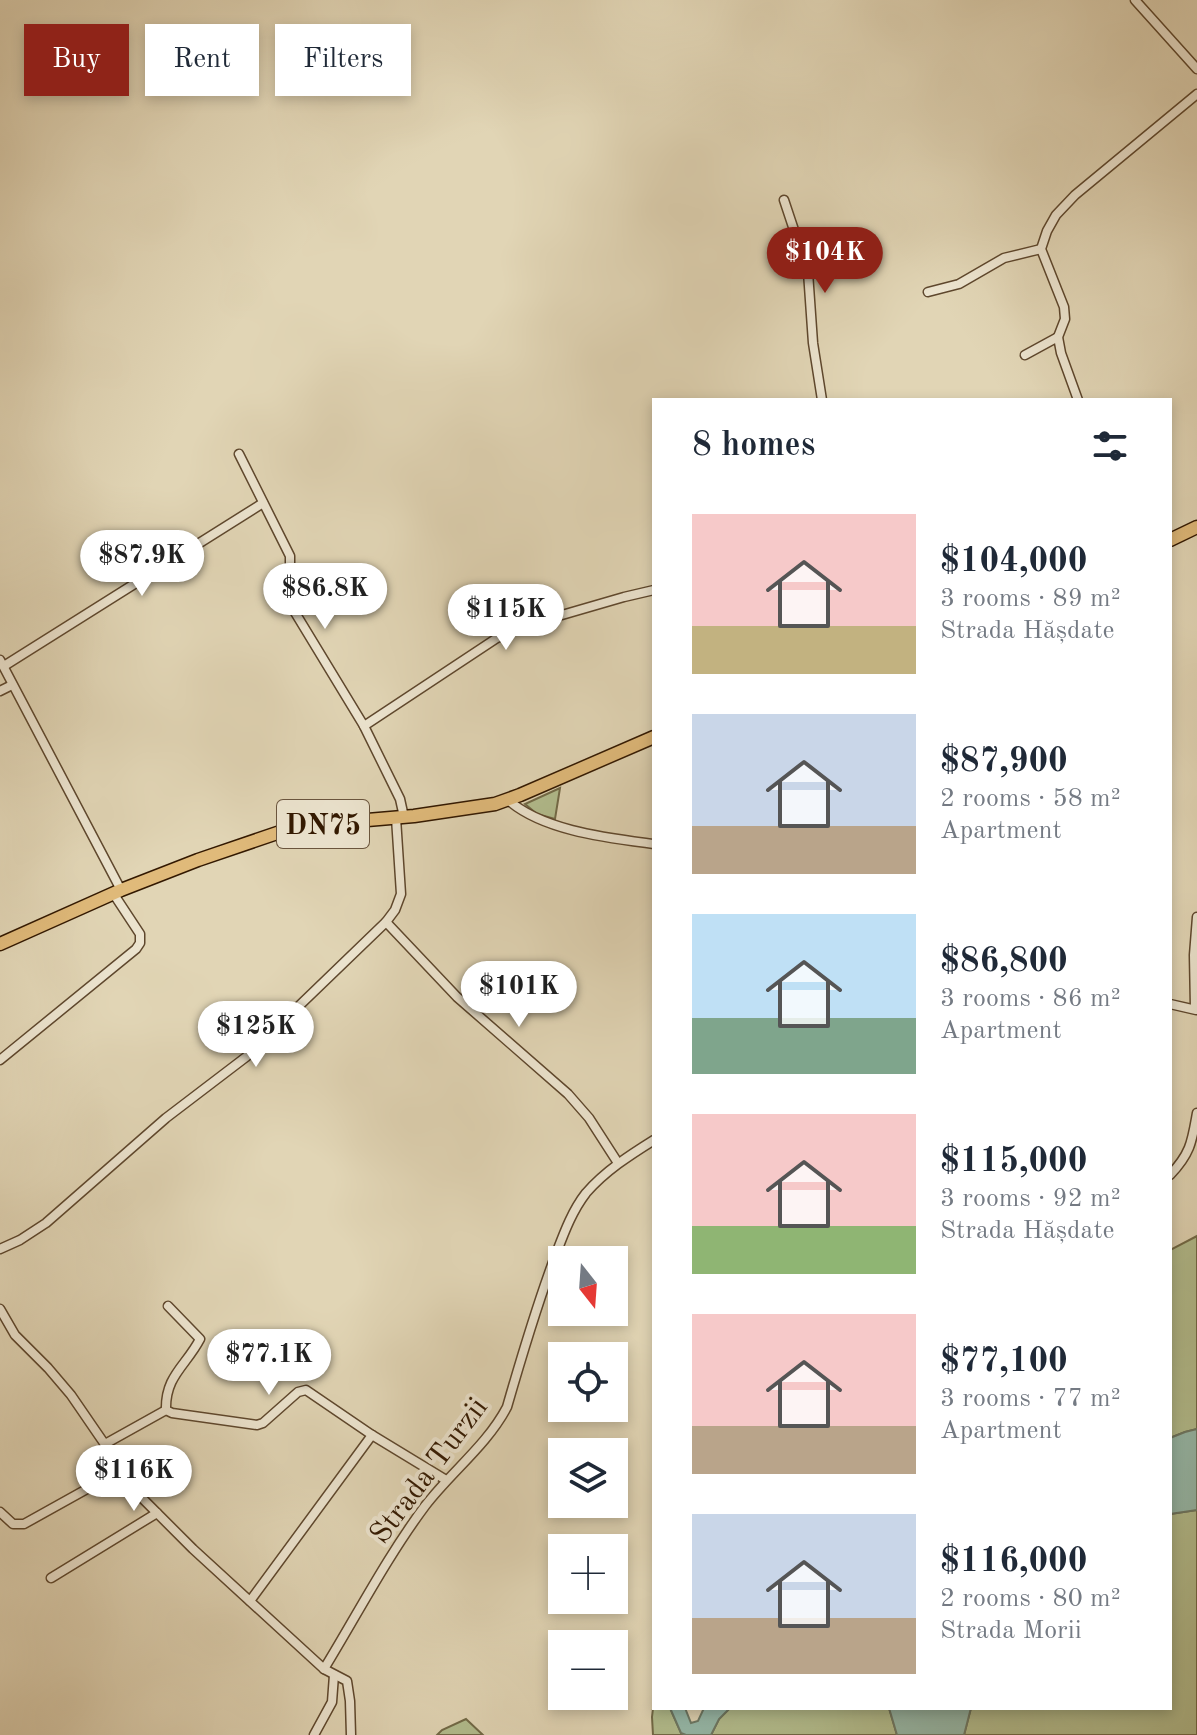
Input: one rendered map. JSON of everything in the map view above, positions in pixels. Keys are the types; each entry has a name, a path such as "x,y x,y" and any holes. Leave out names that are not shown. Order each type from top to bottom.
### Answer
{"main road":[{"path":"1172,539 1197,527"},
{"name":"DN75","path":"0,944 117,891 289,829 478,807 507,799 652,738"}],"street":[{"path":"1135,0 1197,69"},
{"path":"1077,398 1058,337 1065,319 1064,307 1041,249 1047,231 1056,215 1075,195 1197,94"},
{"path":"784,200 808,272 813,343 822,398"},
{"path":"928,292 959,284 1004,258 1041,249"},
{"path":"1025,355 1058,337"},
{"path":"0,1249 46,1223 166,1118 246,1057 386,922 401,894 400,799 364,726 282,591 280,583 290,566 290,556 239,454"},
{"path":"0,1060 140,943 140,934 2,663 263,503"},
{"path":"364,726 497,638 524,626 652,590"},
{"path":"0,691 12,685"},
{"path":"507,799 525,811 563,827 652,844"},
{"path":"1172,1004 1196,1009 1194,955 1197,917"},
{"path":"386,922 457,997 568,1094 589,1118 618,1163"},
{"path":"1172,1173 1184,1161 1189,1150 1197,1113"},
{"name":"Strada Turzii","path":"324,1669 400,1542 446,1480 488,1436 507,1407 543,1286 576,1207 587,1192 618,1163 652,1141"},
{"path":"166,1410 166,1398 175,1372 200,1339 168,1306"},
{"path":"0,1309 15,1335 71,1395 141,1497 324,1669 347,1681 351,1735"},
{"path":"166,1410 257,1425 306,1390 446,1480"},
{"path":"105,1444 166,1410"},
{"path":"250,1601 372,1435"},
{"path":"0,1512 13,1524 24,1524 121,1470"},
{"path":"51,1578 157,1513"},
{"path":"314,1735 332,1702 334,1675"}],"shaded area":[{"path":"560,788 555,819 537,814 525,804"},
{"path":"1197,1236 1197,1429 1172,1437 1172,1249"},
{"path":"1197,1429 1197,1510 1172,1514 1172,1437"},
{"path":"1197,1510 1197,1735 964,1735 970,1710 1172,1710 1172,1514"},
{"path":"653,1710 671,1710 681,1733 686,1735 653,1735"},
{"path":"671,1710 686,1710 691,1723 698,1721 703,1710 728,1710 711,1735 681,1733"},
{"path":"728,1710 890,1710 897,1735 711,1735"},
{"path":"890,1710 970,1710 964,1735 897,1735"},
{"path":"466,1719 483,1735 437,1735 442,1730"}]}
